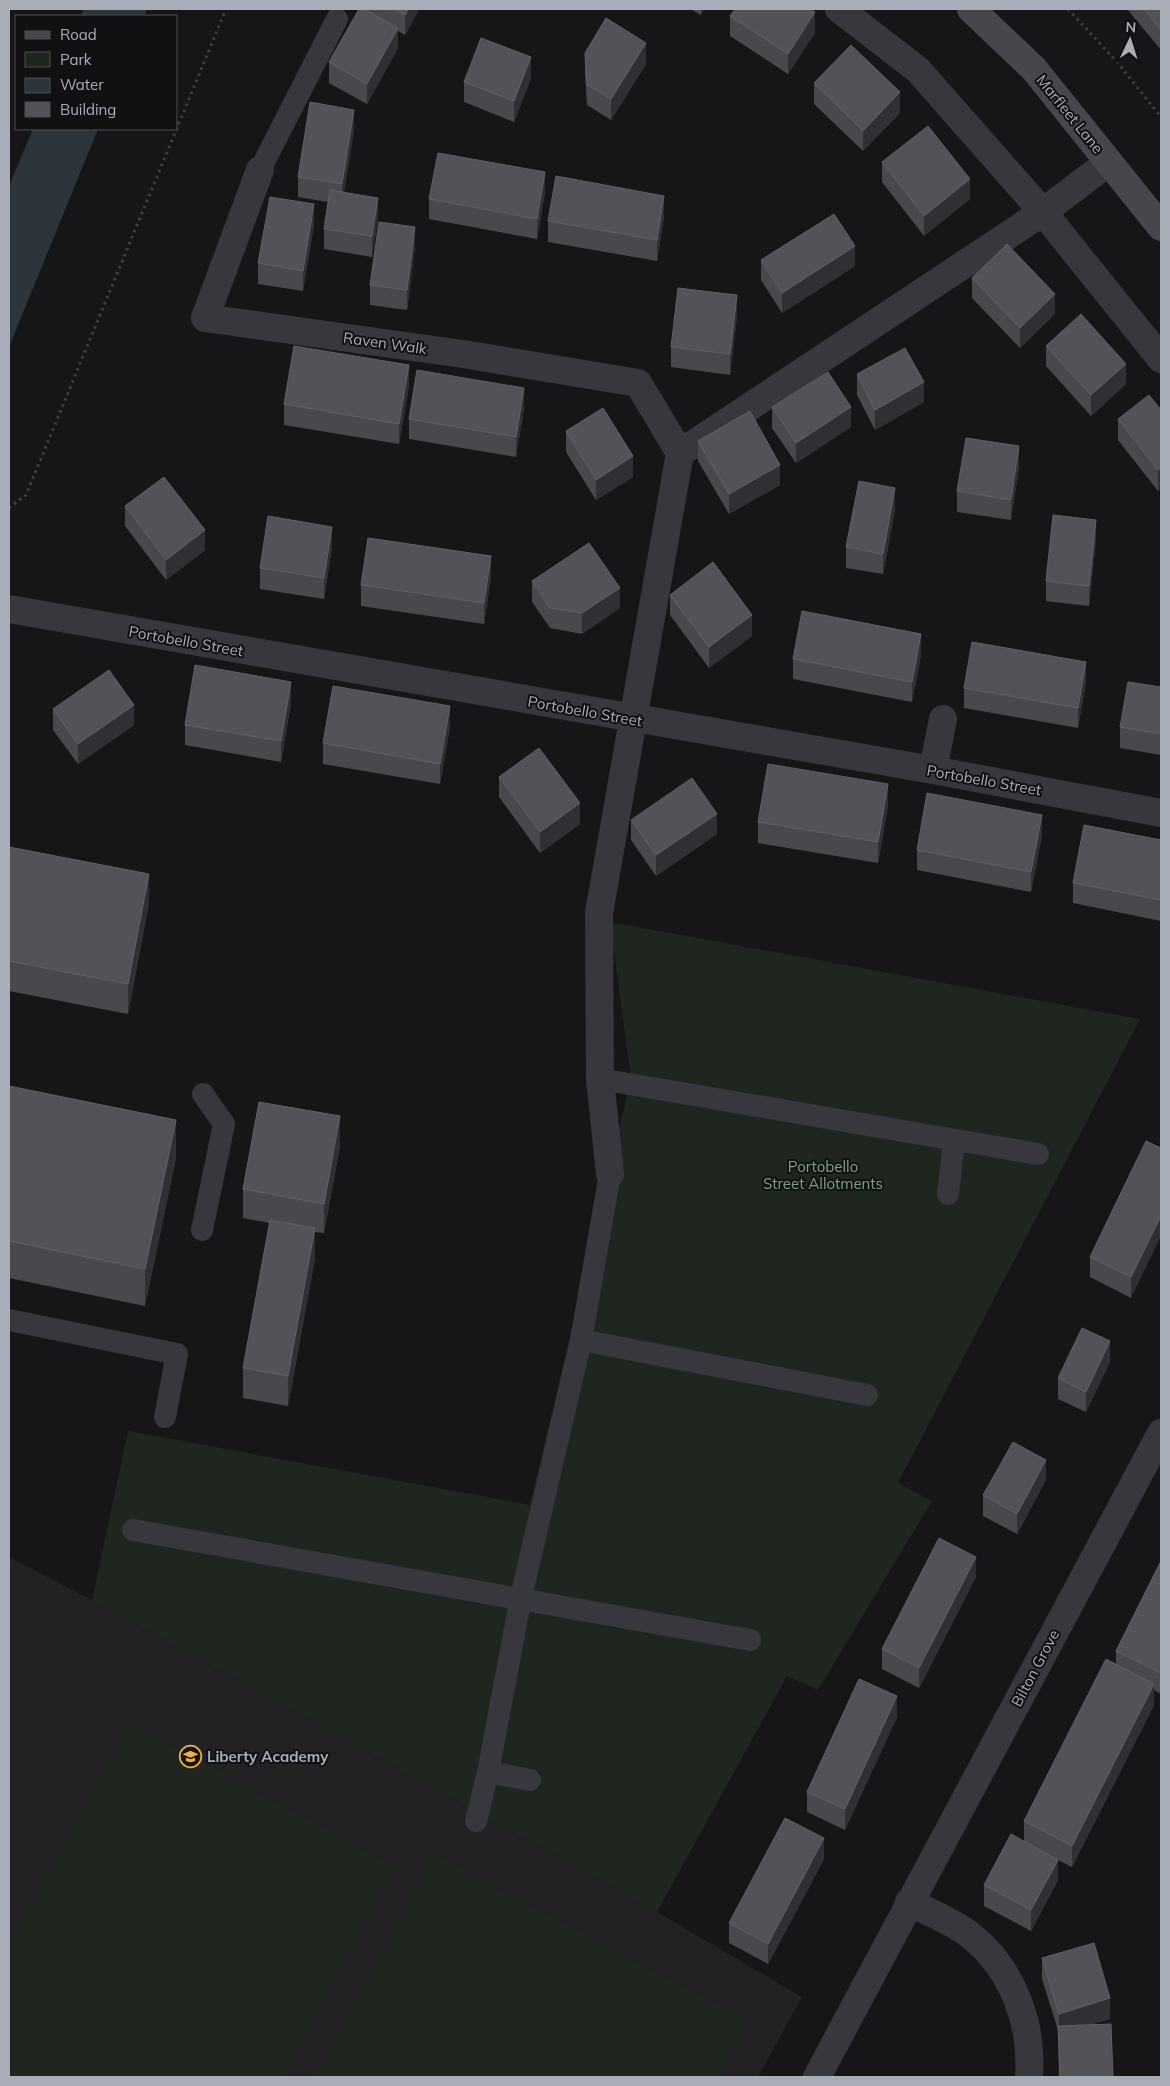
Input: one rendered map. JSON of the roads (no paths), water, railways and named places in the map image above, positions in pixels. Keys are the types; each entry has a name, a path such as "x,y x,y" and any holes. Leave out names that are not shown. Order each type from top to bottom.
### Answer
{"street":[{"path":"839,9 918,70 1043,212 1161,359"},
{"name":"Marfleet Lane","path":"971,9 1034,69 1161,227"},
{"path":"610,1174 600,1079 599,913 680,453 1043,212 1109,162"},
{"name":"Raven Walk","path":"260,170 205,318 463,354 638,383 680,453"},
{"name":"Portobello Street","path":"9,609 633,720 933,770 1161,813"},
{"path":"933,770 943,719"},
{"name":"Bilton Grove","path":"817,2077 1161,1433"},
{"path":"909,1902 969,1934 999,1964 1016,1994 1026,2025 1031,2058 1030,2077"}],"lane":[{"path":"260,170 337,19"},
{"path":"600,1079 1038,1154"},
{"path":"202,1230 224,1124 203,1094"},
{"path":"948,1194 954,1141"},
{"path":"476,1821 488,1772 521,1597 581,1340 610,1174"},
{"path":"9,1320 178,1354 165,1417"},
{"path":"581,1340 868,1395"},
{"path":"133,1530 521,1597 750,1640"},
{"path":"488,1772 530,1780"}],"water":[{"path":"84,9 147,9 144,15 81,15"},
{"path":"33,130 98,130 9,347 9,186"}],"place":[{"name":"Liberty Academy","path":"191,1756"}],"park label":[{"name":"Portobello Street Allotments","path":"823,1174"}]}
